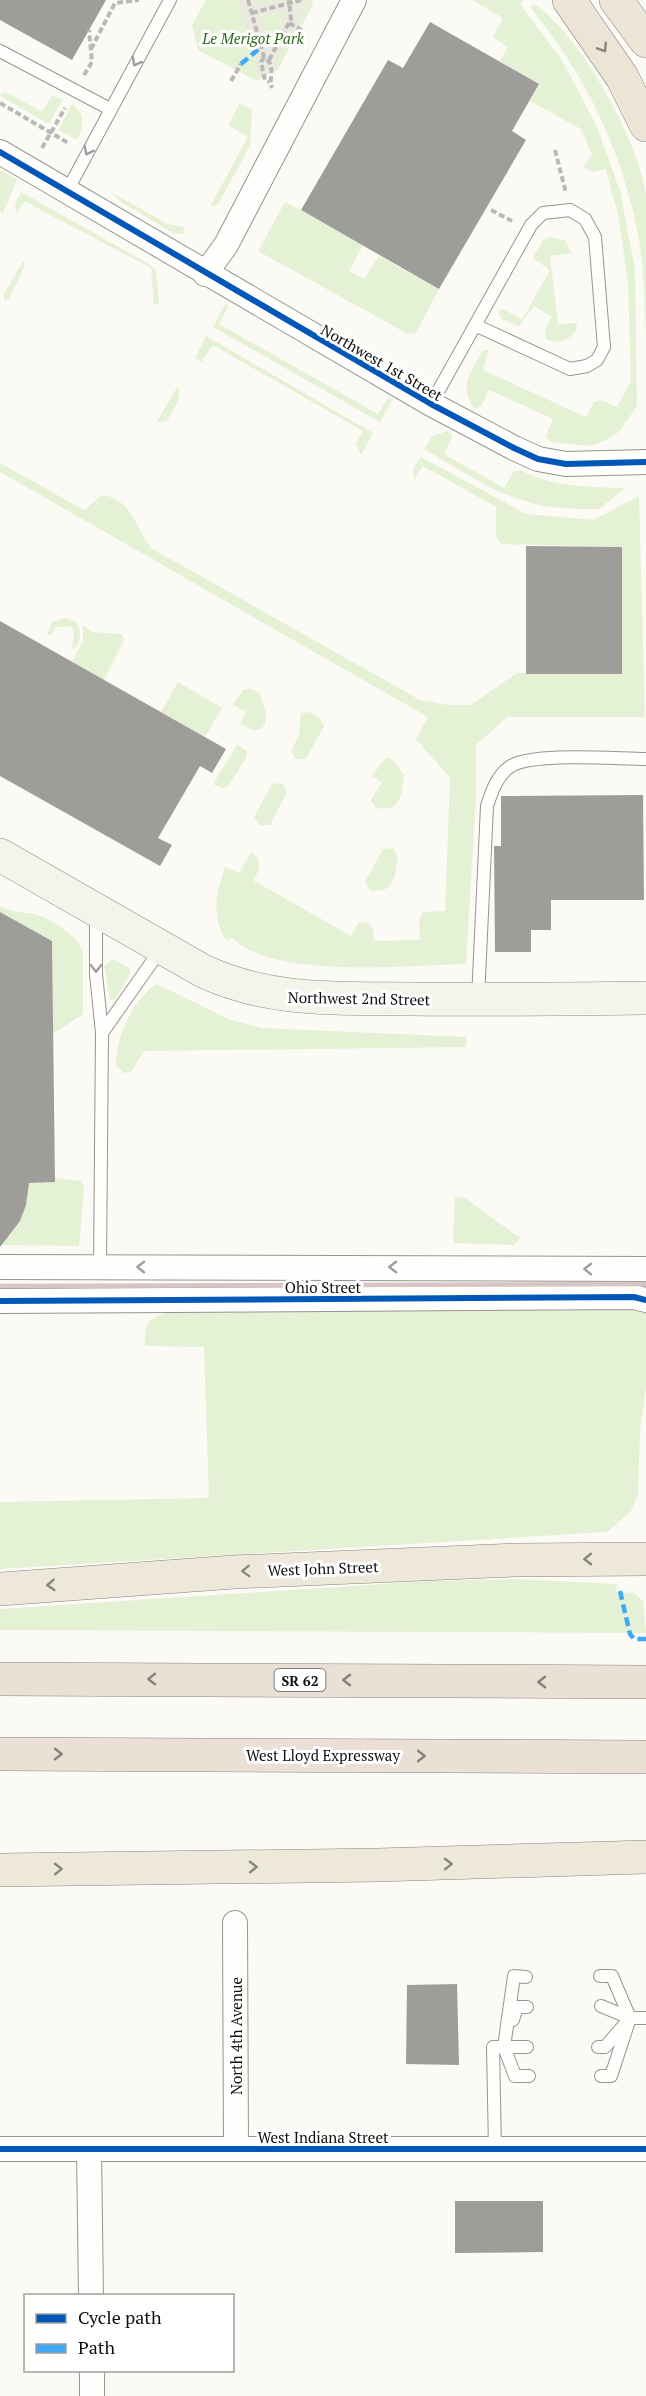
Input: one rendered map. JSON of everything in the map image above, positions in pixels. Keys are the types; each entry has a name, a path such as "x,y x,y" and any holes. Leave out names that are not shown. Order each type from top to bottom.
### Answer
{"highway":[{"path":"569,0 622,77 646,125"},
{"path":"616,0 646,41"},
{"name":"SR 62","path":"0,1679 646,1682"},
{"name":"West Lloyd Expressway","path":"0,1754 646,1757"}],"main road":[{"name":"Northwest 2nd Street","path":"0,855 222,980 276,995 304,998 478,1000 646,998"},
{"name":"West John Street","path":"0,1589 234,1572 516,1560 646,1559"},
{"path":"0,1870 378,1866 646,1857"}],"street":[{"path":"205,274 226,245 354,0"},
{"name":"Northwest 1st Street","path":"0,152 66,193 430,404 538,459 566,464 646,462"},
{"name":"Ohio Street","path":"0,1267 646,1269"},
{"name":"Ohio Street","path":"0,1301 622,1297 646,1300"},
{"name":"North 4th Avenue","path":"235,1923 236,2149"},
{"name":"West Indiana Street","path":"0,2149 646,2149"},
{"path":"89,2149 91,2294"},
{"path":"92,2372 92,2396"}],"lane":[{"path":"66,193 168,2"},
{"path":"0,51 110,109"},
{"path":"430,404 531,225 543,213 570,210 585,219 595,237 604,347 597,360 587,366 570,369 475,325"},
{"path":"478,1000 487,806 495,783 512,766 543,758 646,759"},
{"path":"96,909 96,974 102,1033 100,1266"},
{"path":"102,1033 162,947"},
{"path":"526,1977 514,1976 504,2047 515,2076 529,2076"},
{"path":"600,1976 612,1976 630,2018 611,2076 601,2076"},
{"path":"601,2006 630,2018 646,2018"},
{"path":"504,2047 517,2007 527,2007"},
{"path":"598,2047 605,2047 630,2018"},
{"path":"495,2149 493,2047 527,2047"}],"path":[{"path":"91,50 115,3 139,0"},
{"path":"248,0 264,57 269,60"},
{"path":"252,13 301,0"},
{"path":"269,82 273,76 269,60 291,19 289,2"},
{"path":"289,23 303,31"},
{"path":"264,57 261,62 265,80 272,88"},
{"path":"231,81 240,64"},
{"path":"0,103 86,155"},
{"path":"555,150 570,210"}],"green space":[{"name":"Le Merigot Park","path":"206,0 312,0 313,5 278,69 257,81 198,50 192,25"},
{"path":"472,0 524,0 520,4 563,62 597,127 620,191 635,269 637,406 619,432 590,446 550,442 546,436 553,419 489,390 481,407 474,408 469,400 467,385 470,372 482,351 489,349 483,370 586,417 594,402 601,400 617,407 631,381 628,282 619,219 606,169 593,172 583,167 592,154 581,129 530,101 539,84 500,61 508,47 493,37 503,18"},
{"path":"534,4 552,19 588,63 619,118 641,172 646,194 645,341 641,252 624,177 613,146 585,88 569,60 530,7"},
{"path":"4,91 42,112 52,96 63,99 49,124 0,96 0,93 3,94"},
{"path":"240,103 252,110 250,146 218,204 210,207 248,137 228,125"},
{"path":"72,104 82,116 81,130 77,140 59,130"},
{"path":"0,170 17,180 3,213 0,212"},
{"path":"21,192 149,264 156,271 159,303 154,304 151,268 24,201 16,214 15,204"},
{"path":"111,192 167,224 184,227 183,234 175,234 121,202"},
{"path":"285,202 363,245 349,271 364,279 379,256 439,289 416,333 408,334 258,251"},
{"path":"550,237 565,240 571,253 550,256 558,324 577,323 576,331 565,340 558,342 545,338 545,330 552,317 534,306 519,326 503,320 499,314 500,310 504,309 522,320 550,270 533,258 543,240"},
{"path":"23,261 25,265 9,299 5,301 3,296"},
{"path":"226,302 228,307 219,324 378,414 388,398 393,399 380,422 213,327"},
{"path":"206,336 373,433 361,455 356,444 363,431 213,345 201,362 195,358"},
{"path":"178,386 178,399 167,421 156,423"},
{"path":"446,431 452,434 452,438 444,454 504,488 513,472 520,470 558,483 625,488 599,509 552,507 512,497 486,485 424,449 432,437"},
{"path":"421,457 526,514 593,520 639,496 645,717 507,717 476,745 476,795 466,964 343,967 279,960 252,951 232,938 226,941 218,922 217,896 225,867 239,873 251,852 258,858 259,868 254,881 351,936 359,922 368,923 373,929 374,941 420,940 419,919 423,912 445,911 450,778 416,739 428,717 0,472 0,463 84,510 102,495 112,497 132,515 151,548 420,700 448,705 471,705 517,673 622,674 622,547 501,544 496,536 496,507 423,466 414,480 413,469"},
{"path":"64,618 76,621 79,628 80,638 75,649 72,649 74,632 71,626 56,627 51,635 47,635 52,622"},
{"path":"83,625 92,632 122,634 124,640 104,680 72,662 83,641"},
{"path":"178,682 222,708 205,737 161,712"},
{"path":"250,689 259,692 266,712 265,724 256,730 240,724 246,712 233,705 243,690"},
{"path":"309,712 319,717 324,726 306,759 296,759 291,751 299,735 301,713"},
{"path":"237,745 247,751 246,758 228,787 221,788 213,784"},
{"path":"386,757 393,760 404,775 399,800 395,805 385,809 376,808 371,800 382,782 372,776"},
{"path":"282,783 287,792 270,825 260,825 254,817 272,784"},
{"path":"393,848 398,857 392,882 385,889 370,890 365,882 383,849"},
{"path":"0,906 36,914 53,922 71,935 83,952 83,1014 53,1034 52,941 0,912"},
{"path":"113,959 129,968 130,974 116,999 110,1000 104,966"},
{"path":"157,984 228,1019 261,1028 467,1037 466,1047 144,1051 131,1072 124,1073 116,1065 122,1031 141,998"},
{"path":"55,1178 81,1181 84,1187 79,1246 0,1245 16,1224 23,1209 28,1183 55,1182"},
{"path":"455,1197 465,1198 520,1238 514,1245 453,1243"},
{"path":"646,1306 646,1388 640,1431 638,1494 631,1511 607,1532 0,1569 0,1502 209,1498 204,1347 145,1346 147,1325 154,1318 165,1313 173,1310"},
{"path":"516,1579 617,1584 616,1592 634,1593 643,1601 646,1633 0,1630 0,1609 428,1581"}],"shaded area":[{"path":"238,0 258,0 259,8 276,0 277,3 282,0 313,1 304,6 298,22 302,24 296,36 291,34 276,62 278,69 258,80","holes":["283,9 285,19 273,44 269,43 268,25 264,25 261,14 278,13 278,10"]}],"building":[{"path":"0,0 106,0 72,60 0,20"},
{"path":"430,22 539,84 512,131 526,140 439,289 301,210 388,60 403,68"},
{"path":"526,546 622,547 622,674 526,674"},
{"path":"0,621 226,749 212,773 200,766 158,838 172,845 160,866 0,776"},
{"path":"643,795 644,900 551,900 551,930 531,930 531,952 495,952 494,846 501,846 501,796"},
{"path":"0,912 52,941 55,1182 29,1183 26,1205 20,1221 0,1247"},
{"path":"457,1984 459,2065 406,2064 407,1985"},
{"path":"455,2201 543,2201 543,2252 455,2253"}],"railway":[{"path":"0,1286 646,1284"}],"marked path":[{"path":"241,64 261,47"},
{"path":"620,1591 630,1634 634,1639 646,1639"}],"cycle path":[{"path":"0,152 431,404 514,448 538,459 566,464 646,462"},
{"path":"0,1301 634,1297 646,1300"},
{"path":"0,2149 646,2149"}]}
